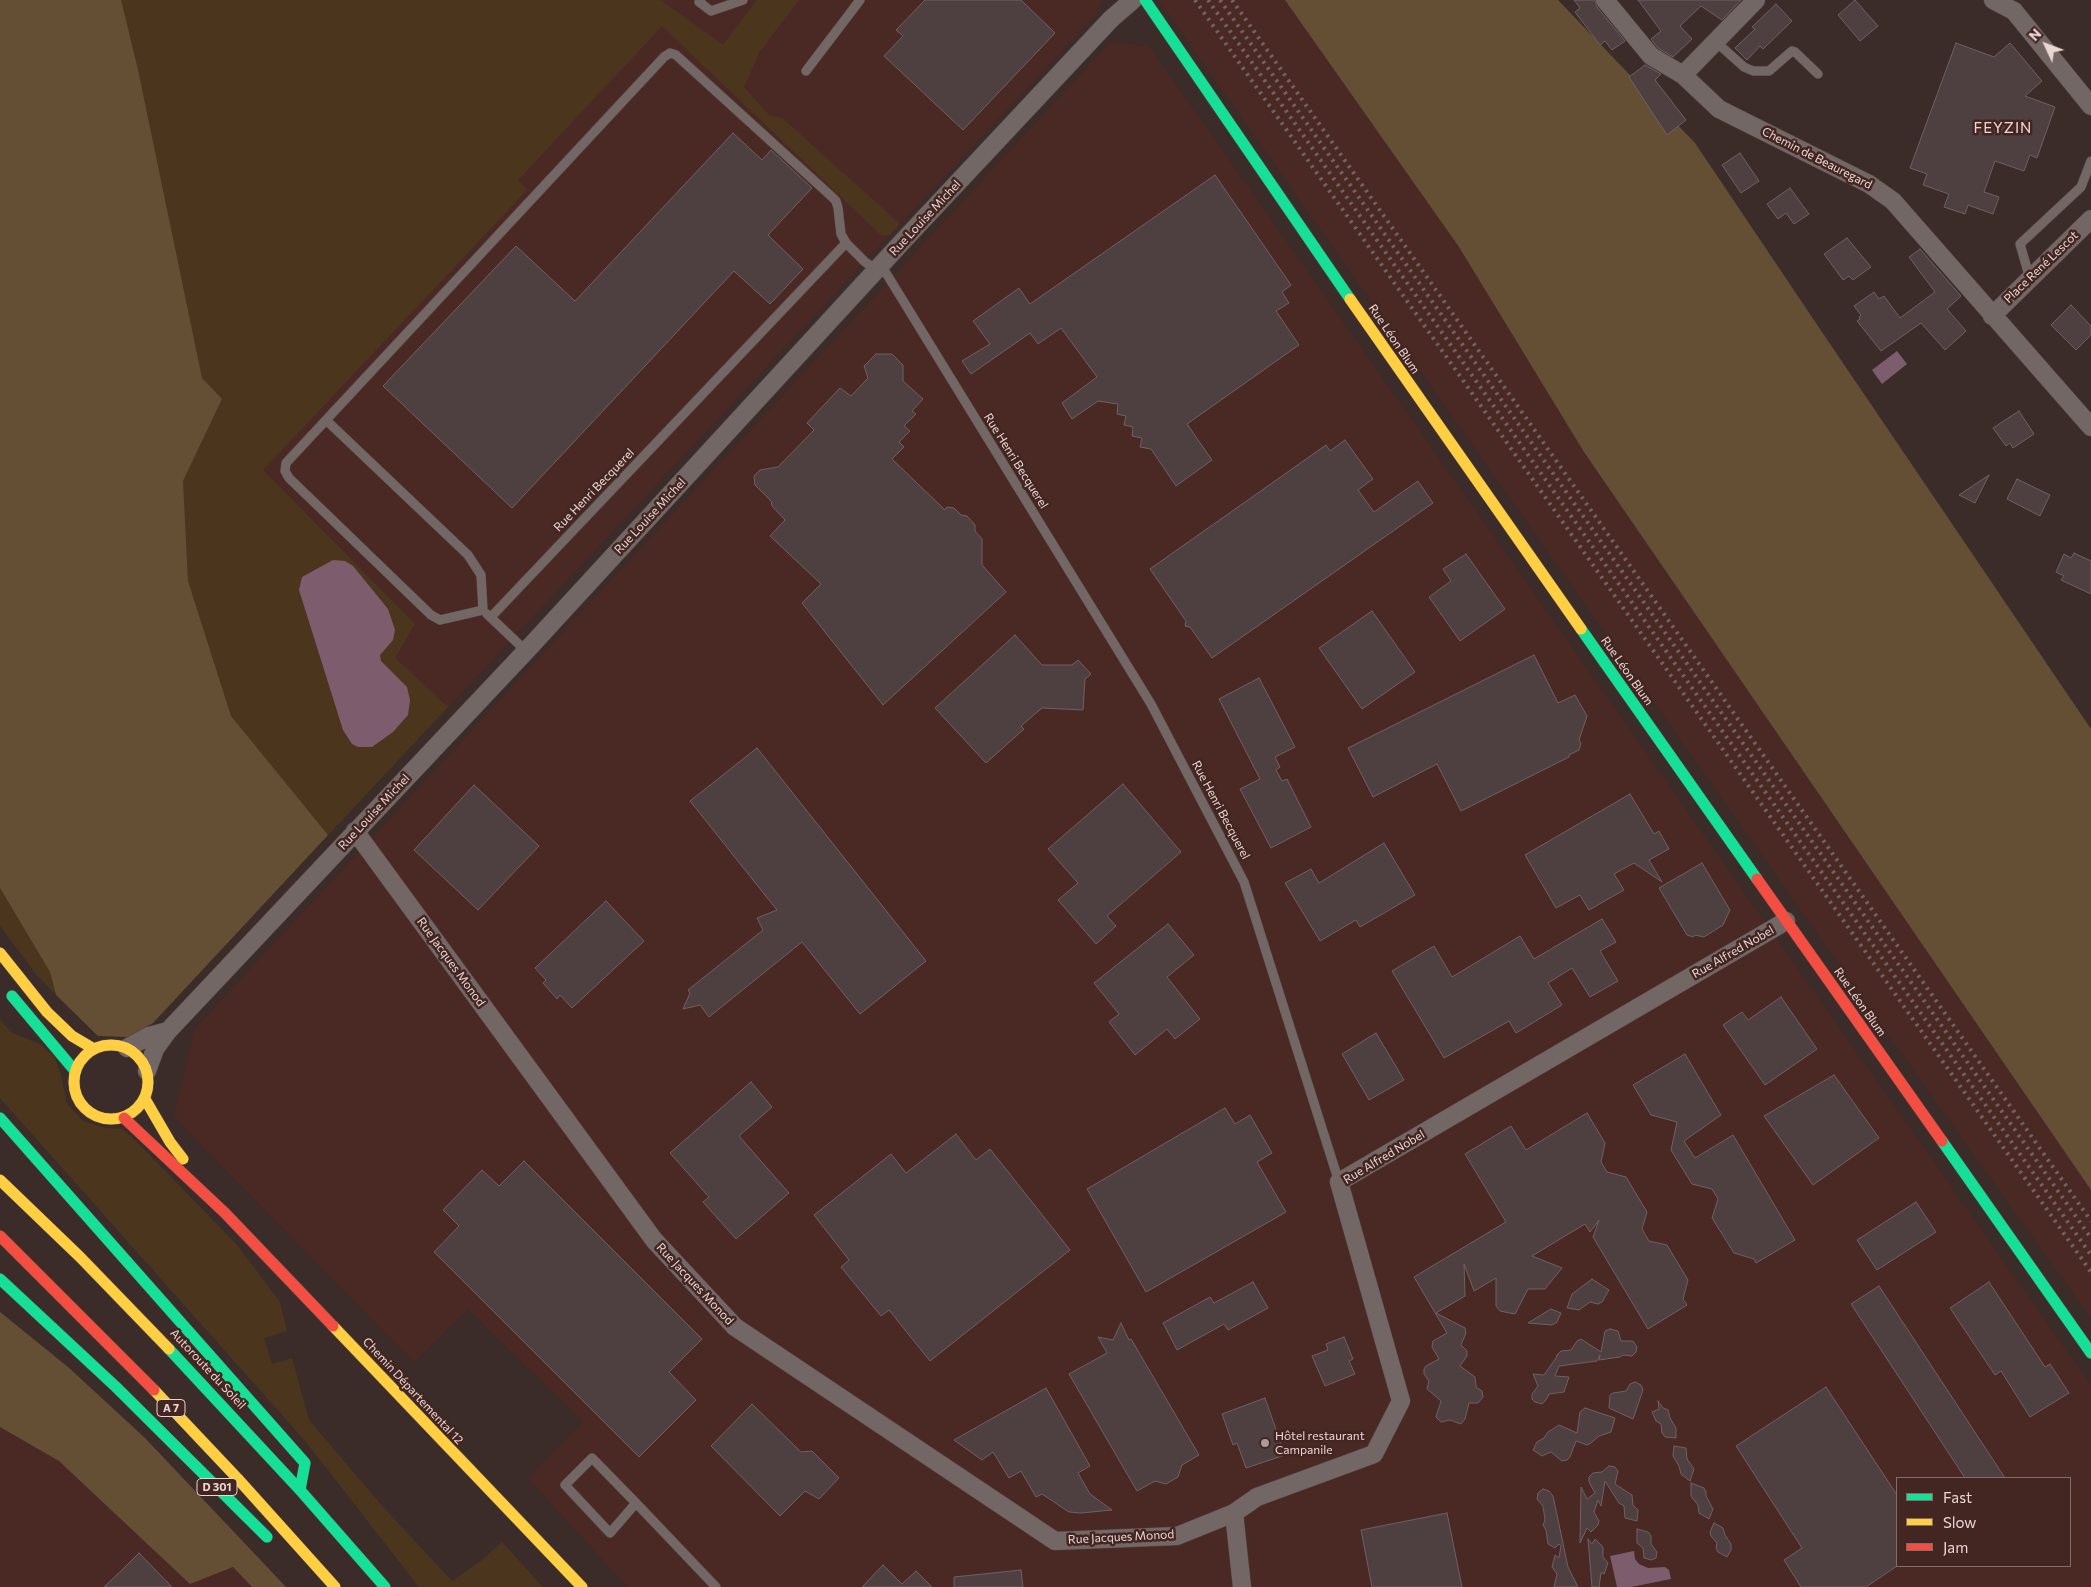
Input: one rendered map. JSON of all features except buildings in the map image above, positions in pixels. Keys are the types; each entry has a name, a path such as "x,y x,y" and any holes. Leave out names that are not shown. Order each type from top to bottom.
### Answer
{"main road":[{"name":"Rue Léon Blum","path":"1145,0 1434,421 2091,1353"},
{"path":"0,953 47,1012 72,1036 94,1049"},
{"path":"4,985 75,1072"},
{"path":"110,1044 127,1048 140,1058 147,1071 149,1086 145,1099 136,1111 124,1118 108,1120 92,1115 80,1103 74,1088 75,1072 82,1058 94,1049 110,1044"},
{"path":"145,1099 170,1142 224,1213"},
{"path":"0,1118 305,1463 300,1490"},
{"path":"124,1118 224,1213"},
{"name":"Autoroute du Soleil","path":"0,1180 133,1310 300,1490 384,1587"},
{"name":"Chemin Départemental 12","path":"224,1213 582,1587"},
{"name":"A 7","path":"0,1236 166,1402 335,1587"},
{"name":"D 301","path":"0,1280 116,1387 279,1548"}],"street":[{"name":"Rue Louise Michel","path":"147,1071 155,1049 168,1031 526,651 876,270 1111,19 1133,0"},
{"name":"Chemin de Beauregard","path":"1605,0 1651,56 1683,75 1719,109 1869,184 1893,201 2091,427"},
{"path":"1683,75 1756,0"},
{"path":"1993,0 2014,11 2091,106"},
{"name":"Place René Lescot","path":"1992,316 2091,219"},
{"name":"Rue Jacques Monod","path":"355,831 654,1240 735,1327 1056,1541 1177,1536 1234,1513"},
{"name":"Rue Alfred Nobel","path":"1234,1513 1257,1497 1374,1454 1401,1401 1339,1182 1786,921"},
{"name":"Rue Louise Michel","path":"127,1048 149,1036 168,1031"},
{"path":"1234,1513 1241,1583"}],"lane":[{"path":"700,0 699,2 711,11 743,0"},
{"path":"806,71 860,0"},
{"path":"1715,41 1744,67 1753,71 1769,71 1792,51 1818,74"},
{"path":"483,610 440,620 431,615 289,478 285,471 286,463 664,56 670,53 676,55 836,201 842,234 846,243"},
{"path":"2030,279 2020,244 2080,186 2091,161"},
{"name":"Rue Henri Becquerel","path":"491,617 846,243 865,262 876,270 886,273 1151,704 1244,882 1339,1182"},
{"path":"326,420 468,555 481,575 483,610 526,651"},
{"path":"636,1503 610,1533 565,1485 592,1458 636,1503 716,1587"}],"shaded area":[{"path":"0,0 1102,0 1096,14 153,1023 128,1037 98,1036 56,995 50,972 0,888"},
{"path":"0,0 121,0 138,70 202,378 222,399 183,481 188,581 231,716 328,835 153,1023 128,1037 98,1036 56,995 50,972 0,888"},
{"path":"117,0 661,0 723,45 757,0 799,0 760,51 744,87 769,115 782,118 900,224 890,235 881,235 662,26 518,180 527,190 263,470 415,624 395,658 448,707 328,835 231,716 188,581 183,481 222,399 202,378"},
{"path":"1159,0 1285,0 1459,247 1584,452 2091,1190 2091,1318 1942,1110"},
{"path":"1285,0 1558,0 1695,143 2091,729 2091,1190 1584,452 1459,247"},
{"path":"1110,43 1148,45 2091,1386 2091,1587 628,1587 528,1478 584,1422 468,1309 414,1362 174,1117 195,1029"},
{"path":"1897,351 1907,364 1882,384 1872,370"},
{"path":"333,560 345,561 353,566 388,609 395,630 393,640 380,655 381,661 407,687 410,700 408,715 393,732 372,747 358,747 352,744 343,730 299,590 302,577"},
{"path":"0,888 50,972 56,995 36,974 0,926"},
{"path":"0,1020 12,1033 40,1044 54,1056 61,1075 67,1104 83,1121 105,1128 122,1129 237,1245 280,1302 287,1331 264,1338 272,1364 292,1358 309,1420 384,1508 452,1581 482,1560 502,1542 543,1587 419,1587 306,1442 0,1098"},
{"path":"0,1312 68,1367 145,1438 286,1587 252,1587 233,1567 190,1584 59,1461 0,1427"},
{"path":"0,1361 188,1522 253,1587 0,1587"},
{"path":"1634,1551 1635,1559 1639,1564 1648,1568 1665,1567 1669,1570 1671,1579 1631,1587 1617,1587 1610,1556"}],"railway":[{"path":"1195,0 2091,1272"},
{"path":"1208,0 2091,1255"},
{"path":"1220,0 2091,1238"},
{"path":"1232,0 2091,1221"}],"traffic: fast":[{"path":"1145,0 1350,299"},
{"path":"1581,629 1757,879"},
{"path":"12,996 75,1071"},
{"path":"0,1118 305,1463 300,1490"},
{"path":"1942,1141 2091,1353"},
{"path":"0,1279 116,1387 267,1537"},
{"path":"169,1349 300,1490 385,1587"}],"traffic: slow":[{"path":"1350,299 1581,629"},
{"path":"0,953 47,1012 72,1036 94,1049"},
{"path":"104,1045 118,1045 132,1051 142,1061 148,1075 148,1082 146,1096 132,1113 118,1119 104,1119 90,1113 80,1103 74,1089 74,1075 80,1061 90,1051 104,1045"},
{"path":"145,1099 170,1142 183,1159"},
{"path":"0,1180 80,1257 169,1349"},
{"path":"333,1326 582,1587"},
{"path":"154,1390 238,1479 335,1587"}],"traffic: jam":[{"path":"1757,879 1942,1141"},
{"path":"124,1118 225,1213 333,1326"},
{"path":"0,1236 154,1390"}],"place":[{"name":"Hôtel restaurant Campanile","path":"1265,1443"}],"district":[{"name":"FEYZIN","path":"2003,128"}]}
